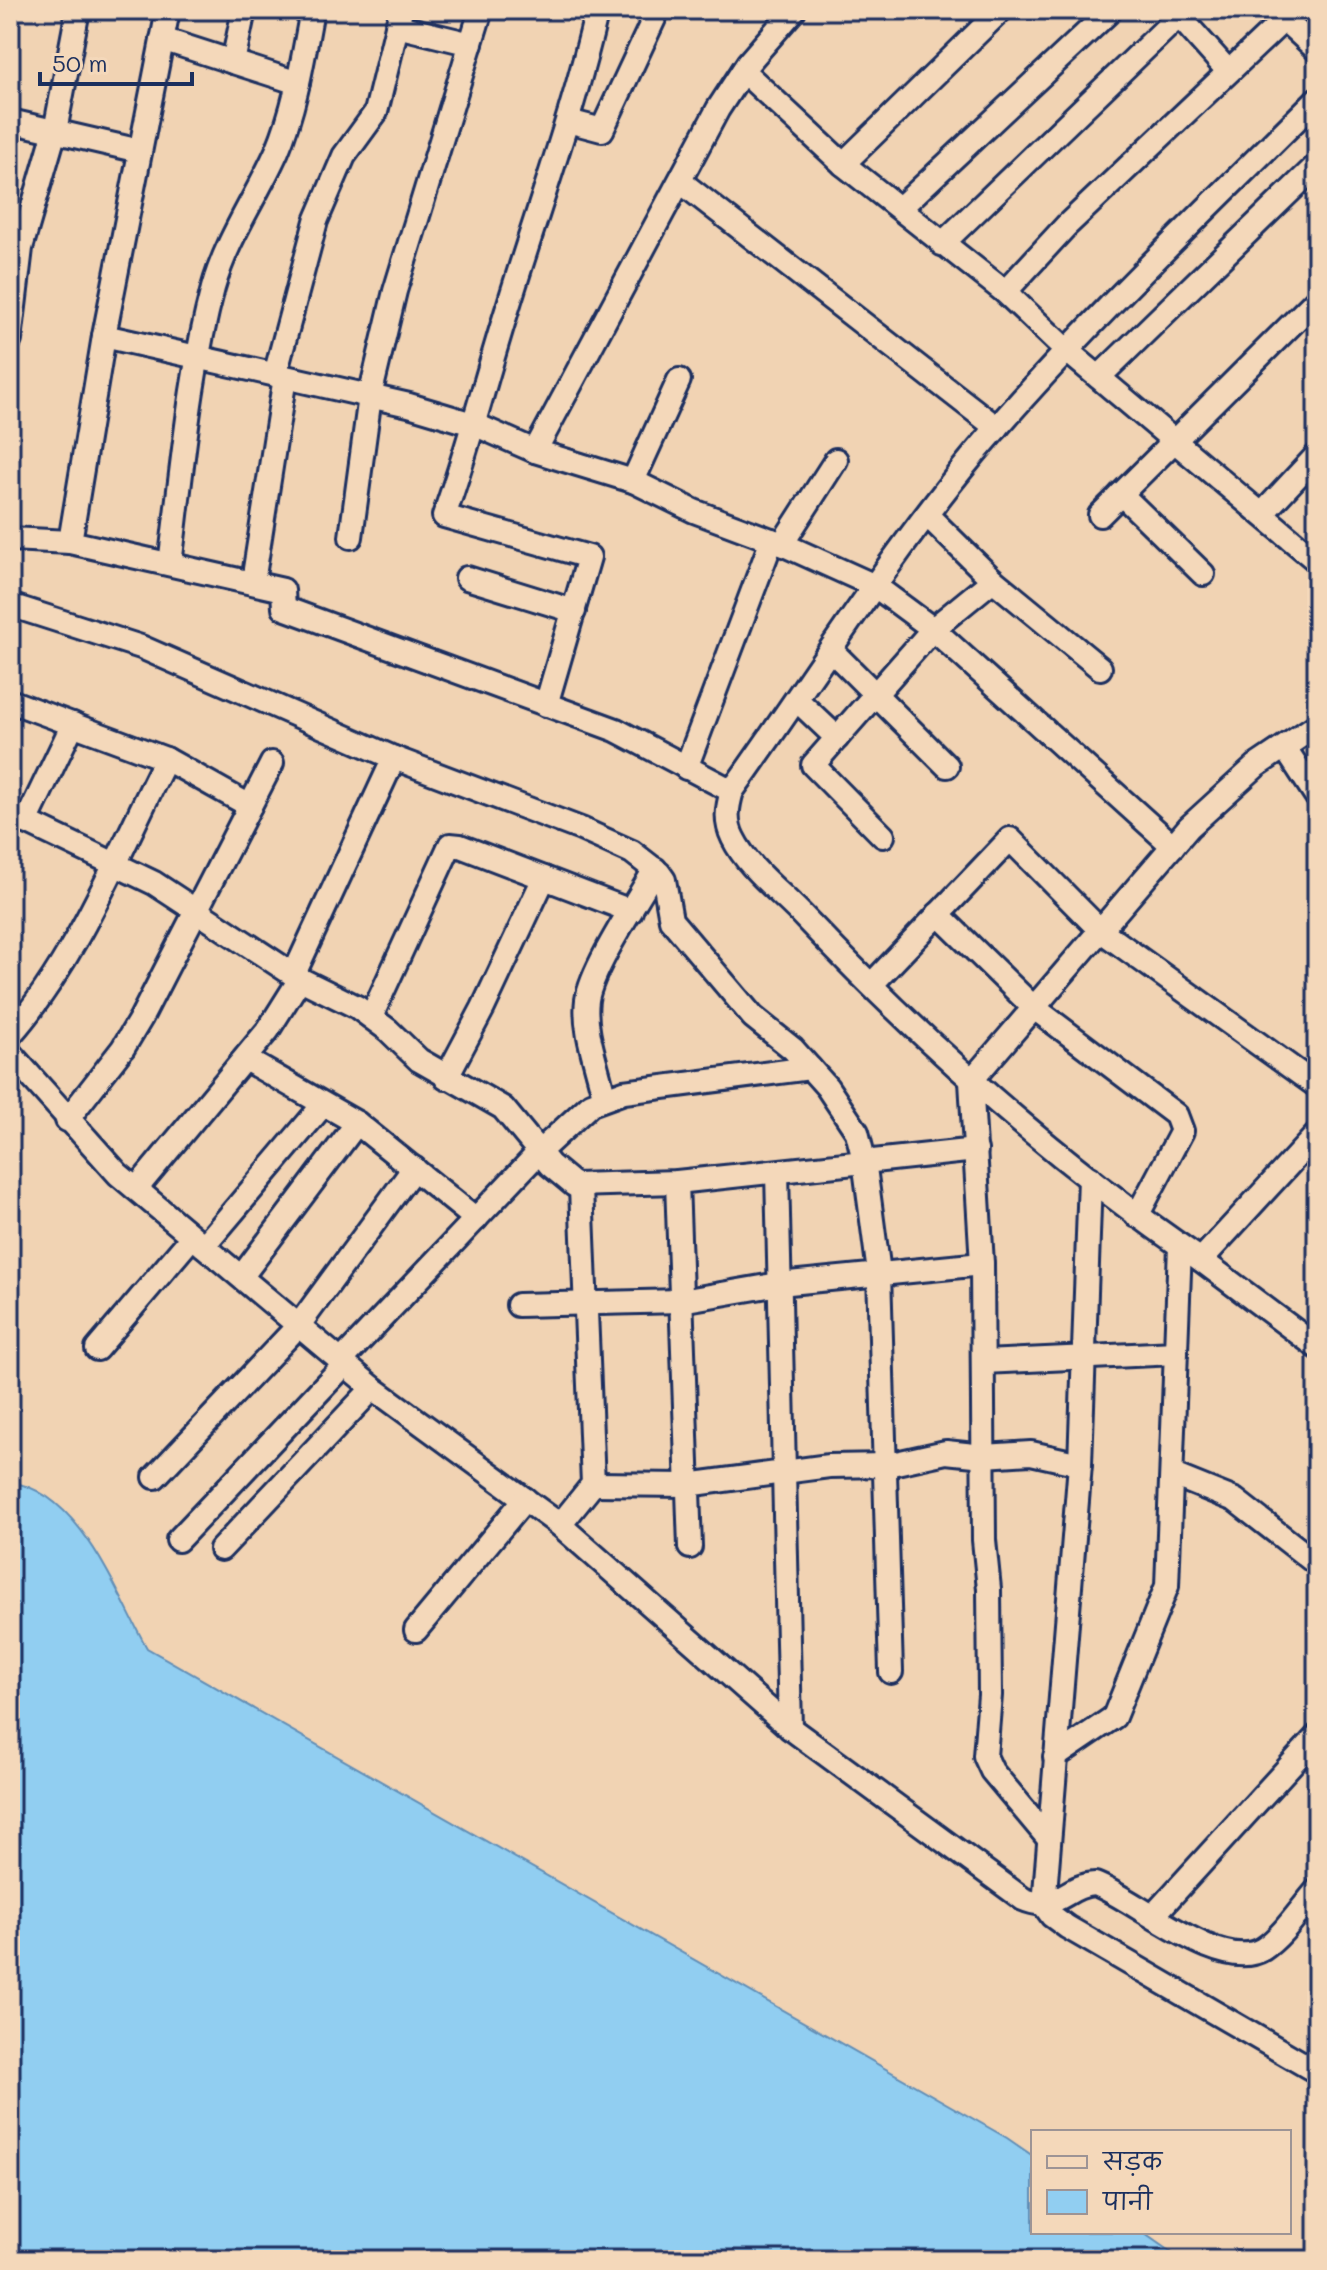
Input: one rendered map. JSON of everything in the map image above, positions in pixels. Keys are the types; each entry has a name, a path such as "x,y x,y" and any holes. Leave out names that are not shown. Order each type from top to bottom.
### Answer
{"street":[{"path":"10,340 18,234 55,131 78,10"},
{"path":"70,542 104,336 168,10"},
{"path":"233,62 244,10"},
{"path":"170,564 198,357 214,287 234,229 277,150 298,83 312,10"},
{"path":"351,537 370,396 409,239 481,10"},
{"path":"546,705 589,557 444,516 476,425 506,311 568,121 597,10"},
{"path":"568,121 602,130 658,10"},
{"path":"535,451 718,109 743,71 794,10"},
{"path":"843,164 1001,10"},
{"path":"900,208 1111,10"},
{"path":"942,244 1181,13 1228,71"},
{"path":"1005,292 1066,226 1284,13 1317,50"},
{"path":"253,582 280,376 316,221 344,156 376,112 399,18 471,44"},
{"path":"162,39 298,83"},
{"path":"743,71 843,164 1005,292 1065,349 1317,561"},
{"path":"1317,99 1065,349 997,428 875,586 732,791 727,808 728,827 740,849 971,1081 1137,1216 1317,1347"},
{"path":"10,121 140,151"},
{"path":"1099,377 1317,165"},
{"path":"681,182 997,428"},
{"path":"1100,515 1317,299"},
{"path":"104,336 370,396 476,425 535,451 633,481 694,511 777,542 875,586 933,629 1173,846"},
{"path":"633,481 679,380"},
{"path":"1263,513 1317,455"},
{"path":"686,768 777,542 836,460"},
{"path":"1121,494 1203,574"},
{"path":"927,515 993,580 1100,668"},
{"path":"10,539 70,542 283,590 284,608 616,730 732,791"},
{"path":"467,578 574,611"},
{"path":"883,836 813,765 933,629 993,580"},
{"path":"10,605 141,647 394,758 581,829 632,852 655,869 664,880 671,920 753,1017 827,1087 857,1132 864,1160 879,1273 891,1672"},
{"path":"831,650 947,766"},
{"path":"797,700 837,738"},
{"path":"10,701 166,759 250,806"},
{"path":"73,724 15,820 154,883 297,977 371,1017 419,1060 503,1108 565,1181 581,1188 611,1183 677,1182 976,1150"},
{"path":"1048,1838 992,1771 985,1756 990,1680 982,1264 971,1081 1173,846 1256,766 1317,725"},
{"path":"1285,748 1317,797"},
{"path":"136,1189 245,1059 297,977 394,758"},
{"path":"10,1035 33,1009 63,961 166,759"},
{"path":"67,1120 123,1048 272,763"},
{"path":"872,984 1010,839 1100,930 1317,1086"},
{"path":"371,1017 450,845 456,844 631,911"},
{"path":"604,1097 587,1019 587,1001 591,987 655,869"},
{"path":"446,1078 483,1008 544,878"},
{"path":"938,914 1033,1007 1176,1115 1182,1131 1137,1216"},
{"path":"10,1053 67,1120 136,1189 373,1388 560,1525 790,1728 1023,1899 1044,1905 1052,1916 1067,1927 1317,2072"},
{"path":"245,1059 357,1123 476,1219"},
{"path":"178,1540 476,1219 576,1116 604,1097 810,1068"},
{"path":"97,1349 323,1105"},
{"path":"242,1276 357,1123"},
{"path":"1201,1260 1317,1134"},
{"path":"155,1477 299,1325 414,1168"},
{"path":"777,1172 790,1728"},
{"path":"1044,1905 1080,1464 1090,1178"},
{"path":"677,1182 690,1547"},
{"path":"560,1525 593,1484 583,1302 581,1188"},
{"path":"1055,1757 1114,1717 1167,1586 1180,1246"},
{"path":"518,1305 681,1301 779,1284 982,1264"},
{"path":"983,1362 1176,1353"},
{"path":"221,1549 373,1388"},
{"path":"593,1484 687,1485 829,1466 887,1465 946,1452 984,1456 1031,1453 1080,1464"},
{"path":"1173,1475 1235,1500 1317,1564"},
{"path":"416,1630 525,1499"},
{"path":"1153,1916 1317,1736"},
{"path":"1044,1905 1080,1887 1095,1884 1201,1943 1245,1954 1264,1949 1317,1890"}],"water":[{"path":"10,1482 35,1490 57,1504 76,1524 109,1574 147,1648 1007,2138 1031,2155 1031,2234 1145,2234 1182,2260 10,2260"}]}
